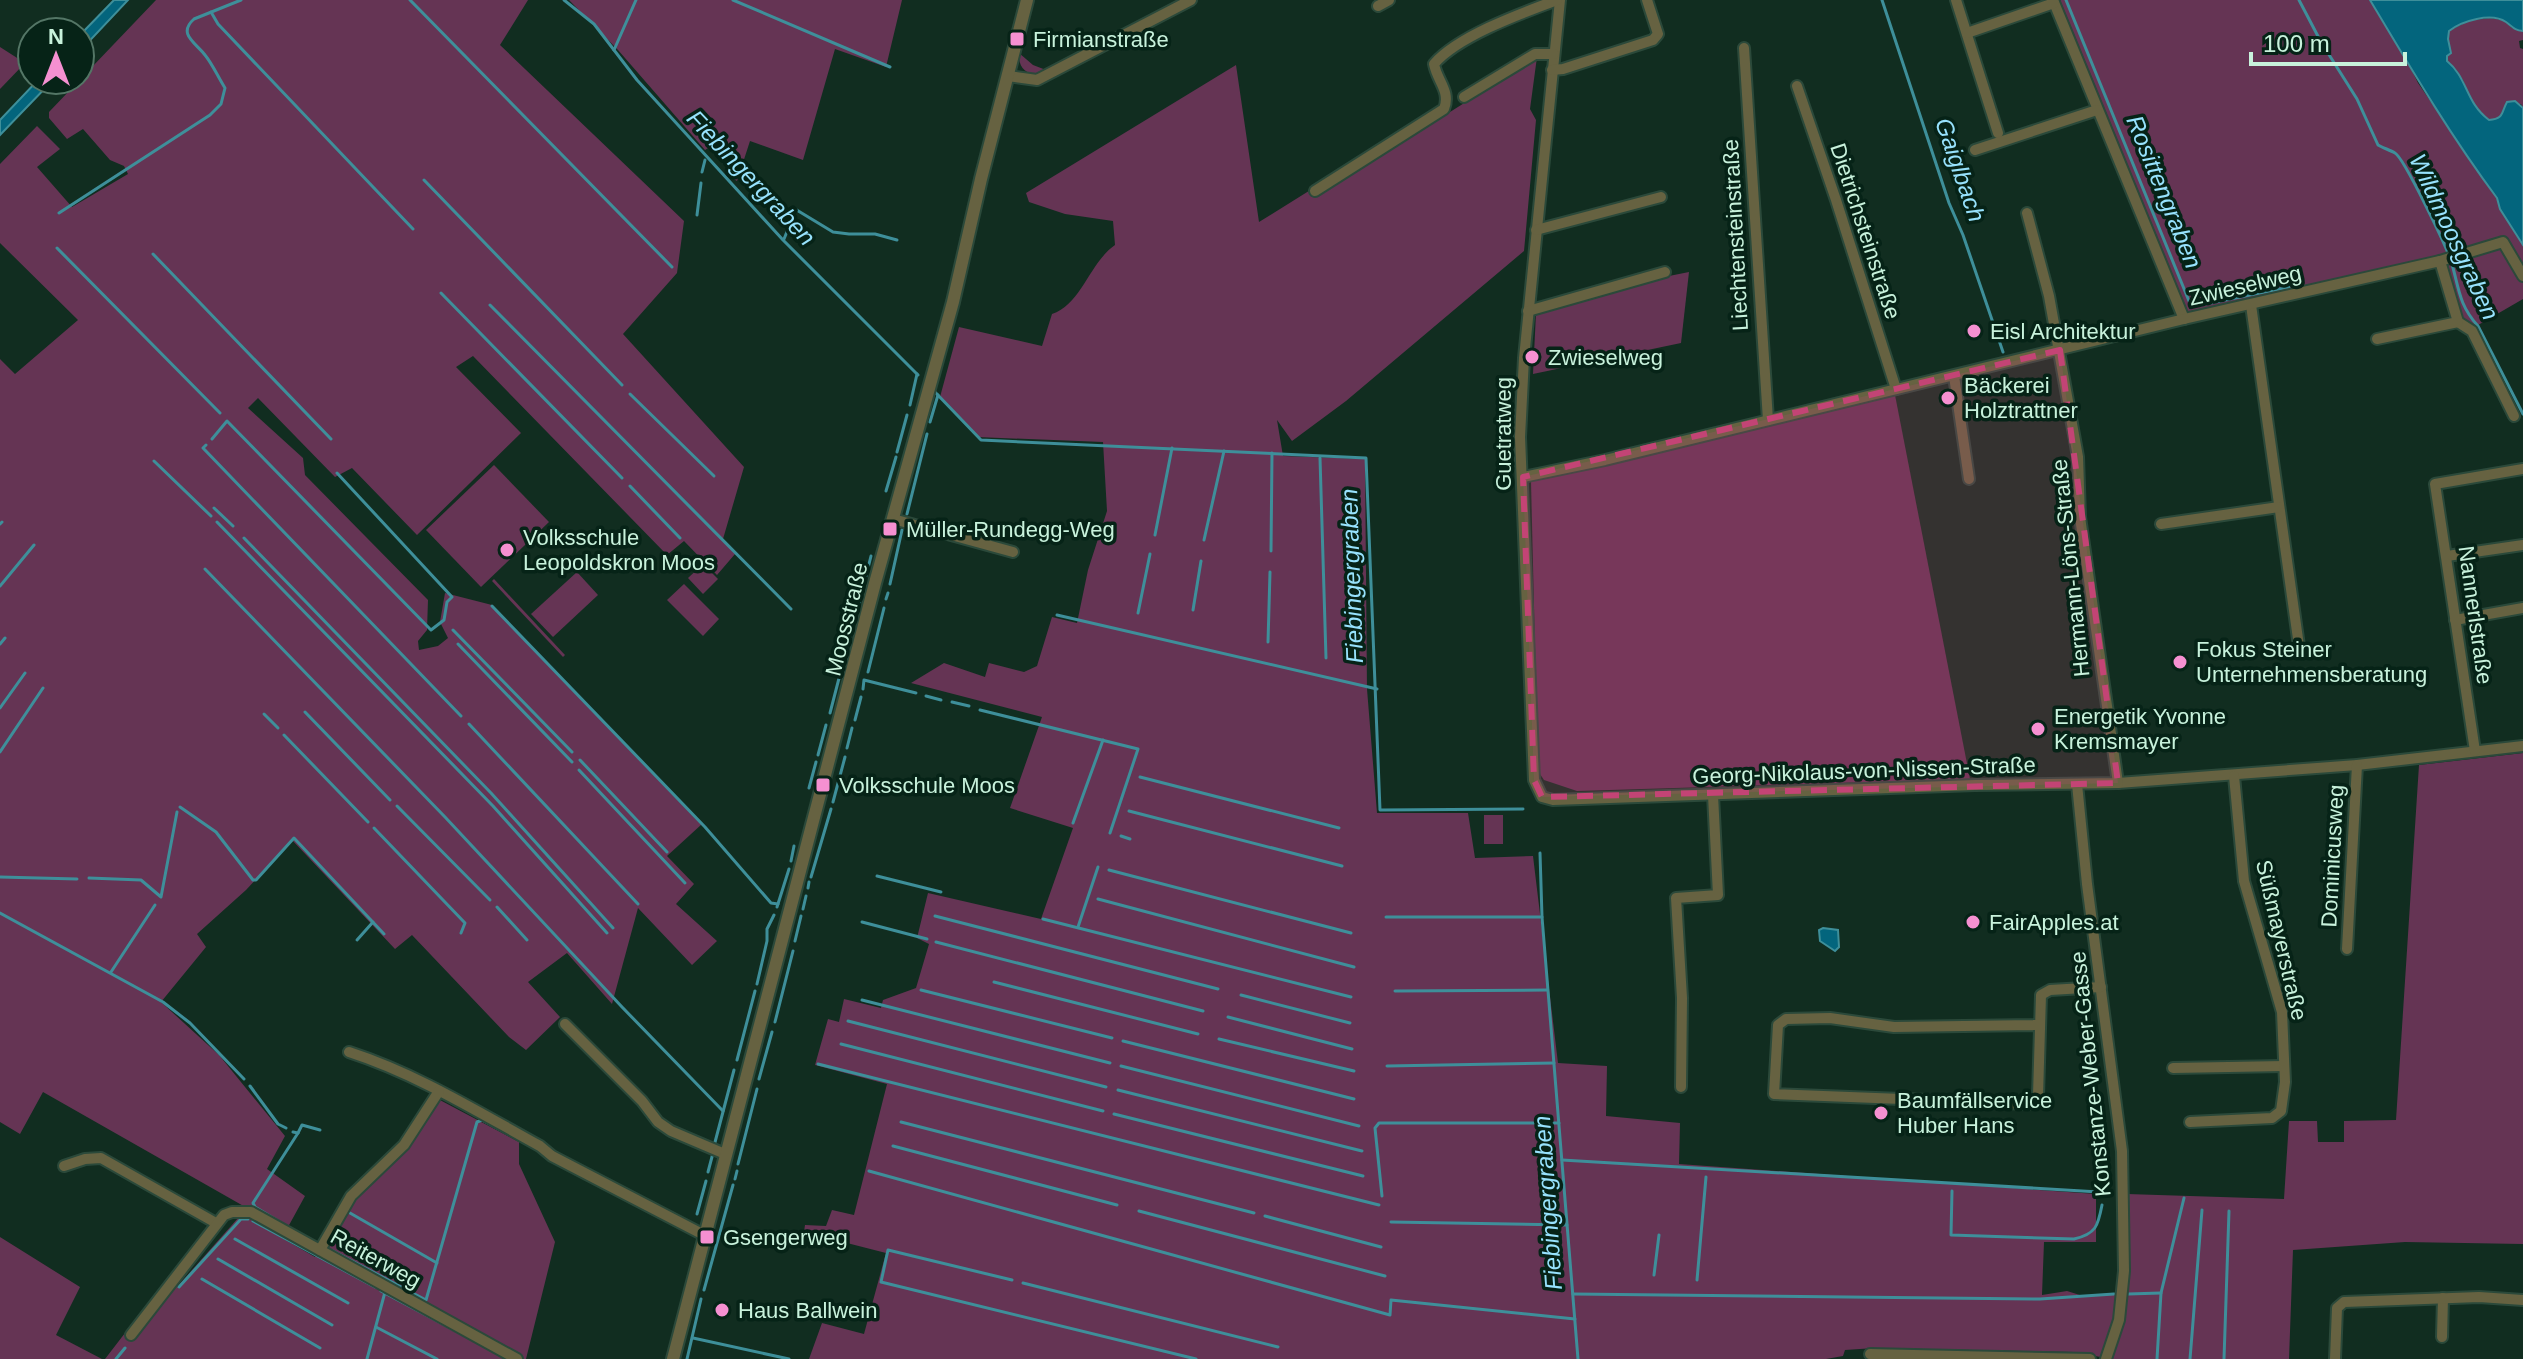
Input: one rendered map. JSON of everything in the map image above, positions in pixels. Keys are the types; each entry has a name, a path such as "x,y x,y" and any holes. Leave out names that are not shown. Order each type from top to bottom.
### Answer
{"street":[{"name":"Moosstraße","path":"673,1359 893,519 953,302 1027,0"},
{"path":"1008,76 1037,80 1191,0"},
{"path":"1378,6 1389,0"},
{"path":"1315,191 1444,109 1448,100 1434,64 1441,57 1490,28 1559,0"},
{"name":"Guetratweg","path":"1542,797 1534,780 1520,437 1528,311 1559,0"},
{"path":"1552,70 1653,40 1658,34 1647,0"},
{"path":"1956,0 1998,133"},
{"path":"1967,33 2054,1 2184,319"},
{"name":"Liechtensteinstraße","path":"1744,48 1768,420"},
{"path":"1464,97 1535,54 1554,54"},
{"name":"Dietrichsteinstraße","path":"1797,86 1896,389"},
{"path":"1975,150 2097,110"},
{"path":"1536,230 1661,197"},
{"path":"2027,213 2060,350"},
{"name":"Zwieselweg","path":"1523,477 2446,259 2503,242 2523,276"},
{"path":"2446,259 2458,322"},
{"path":"1528,311 1665,272"},
{"path":"2251,305 2300,653"},
{"path":"2377,339 2458,322 2472,331 2514,416"},
{"name":"Hermann-Löns-Straße","path":"2060,350 2078,457 2082,533 2118,783"},
{"path":"1954,376 1969,479"},
{"name":"Nannerlstraße","path":"2475,751 2435,484 2523,469"},
{"path":"2161,524 2279,507"},
{"path":"893,519 1013,552"},
{"path":"2447,556 2523,545"},
{"path":"2455,620 2523,608"},
{"name":"Georg-Nikolaus-von-Nissen-Straße","path":"1542,797 1553,800 2118,783 2357,765 2523,746"},
{"name":"Dominicusweg","path":"2347,949 2357,765"},
{"name":"Süßmayerstraße","path":"2190,1122 2272,1118 2277,1116 2284,1092 2282,1012 2244,881 2234,776"},
{"name":"Konstanze-Weber-Gasse","path":"2077,784 2118,1107 2124,1198 2124,1282 2119,1320 2106,1359"},
{"path":"1681,1087 1682,995 1676,898 1718,895 1713,795"},
{"path":"2039,1025 1884,1027 1830,1018 1786,1019 1778,1025 1774,1094 2027,1106 2038,1096 2040,1001 2045,991 2101,987"},
{"path":"565,1024 642,1101 658,1122 671,1131 725,1154"},
{"path":"349,1052 378,1061 439,1091 540,1146 552,1156 704,1235"},
{"path":"2173,1068 2284,1066"},
{"path":"320,1250 351,1196 404,1145 439,1091"},
{"path":"64,1166 85,1159 101,1158 216,1223 131,1335"},
{"name":"Reiterweg","path":"216,1223 232,1212 251,1212 517,1359"},
{"path":"2335,1359 2337,1308 2344,1302 2443,1298 2523,1300"},
{"path":"2442,1337 2443,1298"},
{"path":"1870,1354 2090,1359"}],"highlighted area":[{"path":"2060,350 2118,783 1542,797 1534,780 1523,477"}],"shaded area":[{"path":"156,0 528,0 500,45 684,221 677,273 623,334 744,467 723,539 735,554 717,575 684,541 667,555 473,356 456,367 521,433 417,535 352,468 335,477 258,398 248,408 303,458 305,475 428,600 427,630 418,641 419,650 438,646 448,638 440,622 445,593 492,605 702,824 667,856 694,884 676,904 717,941 692,965 638,908 612,1004 567,953 528,982 560,1017 526,1050 509,1037 412,935 395,949 292,840 246,890 197,934 206,947 161,1002 219,1055 285,1136 267,1169 305,1196 282,1238 315,1257 357,1196 438,1099 519,1142 519,1164 555,1242 526,1359 105,1359 165,1281 177,1287 247,1208 43,1092 20,1134 0,1122 0,359 15,374 78,320 0,243 0,164 37,126 60,149 37,167 72,207 128,174 124,166 110,160 83,129 67,139 49,118 49,112 64,96 96,96 96,63"},
{"path":"569,0 902,0 886,67 835,49 803,160 750,141 737,181 730,177 725,148 716,143 705,150 618,50"},
{"path":"2060,0 2370,0 2399,44 2418,83 2497,198 2500,209 2523,245 2523,299 2473,328 2462,321 2441,256 2188,312"},
{"path":"2489,18 2504,20 2512,28 2523,31 2523,40 2519,41 2523,49 2523,108 2521,104 2504,108 2504,115 2489,120 2472,104 2463,80 2447,61 2449,31 2468,21"},
{"path":"0,47 16,57 16,72 0,89"},
{"path":"1019,53 1033,65 1046,70 1035,73 1026,71"},
{"path":"1537,57 1530,109 1536,120 1524,251 1346,401 1292,441 1277,420 1283,456 1365,459 1367,689 1377,813 1468,813 1475,858 1533,856 1558,1063 1607,1066 1606,1116 1680,1123 1679,1164 2096,1194 2096,1242 2044,1242 2042,1295 2067,1291 2083,1296 2125,1293 2127,1194 2284,1199 2289,1121 2317,1121 2318,1142 2344,1142 2344,1121 2396,1120 2419,765 2523,753 2523,1244 2405,1242 2293,1250 2289,1359 2111,1359 2074,1352 1875,1348 1845,1350 1843,1356 1826,1359 809,1359 822,1323 864,1334 886,1253 804,1232 805,1225 826,1226 832,1210 854,1215 887,1084 815,1065 828,1019 839,1022 844,999 881,1008 883,1000 916,988 929,944 917,938 928,893 1041,919 1073,828 1010,808 1042,717 911,683 944,663 985,677 989,663 1024,672 1037,666 1052,617 1077,623 1088,570 1107,511 1103,442 977,437 940,397 959,327 1042,346 1052,314 1071,302 1098,262 1115,245 1113,221 1065,214 1029,202 1026,193 1236,65 1259,222 1312,189 1317,196"},
{"path":"1689,272 1681,343 1533,374 1536,313"},
{"path":"1895,395 1970,779 1577,791 1544,780 1538,771 1531,481"},
{"path":"494,465 549,522 481,587 426,530"},
{"path":"703,564 718,579 703,594 688,578"},
{"path":"577,572 598,595 553,637 531,614"},
{"path":"494,579 565,655 563,657 492,581"},
{"path":"684,584 719,619 703,636 667,600"},
{"path":"1484,815 1503,815 1503,844 1484,844"},
{"path":"0,1237 80,1287 56,1335 102,1359 0,1359"}],"water":[{"path":"114,0 128,0 96,34 96,19"},
{"path":"2370,0 2523,0 2523,31 2493,18 2461,24 2449,31 2451,53 2447,61 2459,75 2475,106 2489,120 2500,117 2507,102 2515,101 2523,108 2523,245 2500,209 2497,198 2447,125"},
{"path":"23,96 38,96 0,135 0,120"},
{"path":"1819,930 1838,930 1839,947 1835,951 1820,941"}],"waterway":[{"path":"59,213 210,115 221,104 225,88 187,29 194,19 241,0"},
{"path":"410,0 672,267"},
{"name":"Fiebingergraben","path":"564,0 594,24 637,80 783,240 918,375"},
{"path":"614,50 636,0"},
{"path":"733,0 890,67"},
{"name":"Gaiglbach","path":"1882,0 1949,203 2003,352"},
{"name":"Rosittengraben","path":"2066,0 2189,301 2196,306 2289,287"},
{"name":"Wildmoosgraben","path":"2299,0 2357,99 2378,145 2395,153 2416,186 2449,255 2463,304 2478,326 2523,414"},
{"path":"211,12 218,24 413,229"},
{"path":"702,172 705,160"},
{"path":"424,180 622,385"},
{"path":"697,215 701,183"},
{"path":"795,209 833,232 875,234 897,240"},
{"path":"784,239 793,217"},
{"path":"57,248 220,413"},
{"path":"153,254 331,439"},
{"path":"441,293 622,478"},
{"path":"490,305 791,609"},
{"path":"910,405 917,374"},
{"name":"Fiebingergraben","path":"934,391 981,440 1366,458 1380,810 1523,809"},
{"path":"630,394 714,476"},
{"path":"930,422 938,395"},
{"path":"897,452 907,415"},
{"path":"212,439 227,421 431,630 444,620 447,602 452,597 337,473"},
{"path":"907,514 927,434"},
{"path":"206,445 203,448 461,716"},
{"path":"1155,535 1172,448"},
{"path":"1204,540 1224,451"},
{"path":"1271,551 1272,453"},
{"path":"886,491 896,457"},
{"path":"1320,458 1326,658"},
{"path":"154,461 211,516"},
{"path":"630,486 680,538"},
{"path":"214,508 233,526"},
{"path":"217,522 493,806 607,933"},
{"path":"890,584 902,530"},
{"path":"244,538 491,793 613,928"},
{"path":"0,586 34,545"},
{"path":"1138,613 1150,554"},
{"path":"866,576 871,556"},
{"path":"1193,610 1201,561"},
{"path":"205,569 723,1111"},
{"path":"1268,642 1270,572"},
{"path":"852,628 862,592"},
{"path":"886,599 888,593"},
{"path":"492,606 705,827 771,903 778,904"},
{"path":"868,672 884,608"},
{"path":"1057,615 1377,689"},
{"path":"453,630 572,752"},
{"path":"846,650 850,637"},
{"path":"0,644 5,638"},
{"path":"458,644 572,762"},
{"path":"830,713 844,659"},
{"path":"0,708 25,673"},
{"path":"863,689 864,680 916,693"},
{"path":"0,752 43,688"},
{"path":"926,696 941,700"},
{"path":"855,720 861,697"},
{"path":"952,702 969,706"},
{"path":"980,710 1138,749 1110,833"},
{"path":"305,712 390,800"},
{"path":"264,714 278,728"},
{"path":"469,724 638,904"},
{"path":"818,755 826,725"},
{"path":"847,748 852,728"},
{"path":"284,735 368,822"},
{"path":"1073,823 1103,740"},
{"path":"833,802 845,757"},
{"path":"580,760 667,852"},
{"path":"809,788 816,762"},
{"path":"579,770 685,883"},
{"path":"1140,777 1339,828"},
{"path":"397,806 490,900"},
{"path":"180,807 216,832 253,880 294,838 384,934"},
{"path":"811,877 831,809"},
{"path":"1129,811 1342,866"},
{"path":"89,878 141,880 161,897 177,812"},
{"path":"374,828 465,923 461,933"},
{"path":"1121,836 1130,839"},
{"path":"791,861 794,846"},
{"name":"Fiebingergraben","path":"1540,853 1542,917 1578,1359"},
{"path":"1078,927 1098,867"},
{"path":"777,907 789,869"},
{"path":"1109,870 1351,933"},
{"path":"877,876 941,892"},
{"path":"0,877 77,879"},
{"path":"808,888 809,882"},
{"path":"803,909 806,896"},
{"path":"1098,899 1354,967"},
{"path":"111,972 155,905"},
{"path":"497,907 527,940"},
{"path":"0,913 163,1002 190,1023 244,1079"},
{"path":"757,984 767,929 774,915"},
{"path":"795,941 801,916"},
{"path":"935,916 1218,989"},
{"path":"1386,917 1542,917"},
{"path":"1043,919 1351,997"},
{"path":"357,940 373,922"},
{"path":"862,922 927,939"},
{"path":"936,942 1203,1011"},
{"path":"775,1022 793,951"},
{"path":"994,982 1198,1034"},
{"path":"921,990 1112,1038"},
{"path":"1395,991 1547,990"},
{"path":"737,1060 755,991"},
{"path":"1241,995 1350,1023"},
{"path":"862,1000 1110,1063"},
{"path":"1228,1017 1352,1049"},
{"path":"848,1021 1106,1087"},
{"path":"759,1079 772,1032"},
{"path":"1219,1039 1354,1071"},
{"path":"1123,1041 1354,1099"},
{"path":"841,1044 1103,1111"},
{"path":"1387,1066 1554,1063"},
{"path":"818,1064 1379,1205"},
{"path":"1121,1066 1359,1126"},
{"path":"714,1146 734,1070"},
{"path":"250,1086 278,1124 286,1128"},
{"path":"738,1164 757,1089"},
{"path":"1118,1090 1362,1151"},
{"path":"1114,1114 1363,1176"},
{"path":"333,1251 426,1300 477,1122 482,1120 527,1144"},
{"path":"901,1122 1254,1213"},
{"path":"1382,1196 1375,1128 1379,1123 1559,1123"},
{"path":"298,1133 302,1125 320,1130"},
{"path":"293,1132 298,1133 253,1203 293,1230"},
{"path":"893,1146 1117,1205"},
{"path":"708,1172 713,1153"},
{"path":"1562,1160 2099,1192"},
{"path":"735,1179 737,1171"},
{"path":"869,1171 1390,1315 1391,1300 1575,1319"},
{"path":"1697,1280 1706,1177"},
{"path":"697,1214 706,1181"},
{"path":"704,1290 733,1185"},
{"path":"1952,1191 1951,1235 2074,1239 2087,1235 2095,1228 2102,1205"},
{"path":"2157,1359 2161,1293 2184,1198"},
{"path":"2190,1359 2202,1210"},
{"path":"1139,1211 1385,1276"},
{"path":"2224,1359 2229,1211"},
{"path":"350,1213 437,1263"},
{"path":"1265,1216 1381,1247"},
{"path":"179,1287 241,1219 248,1219"},
{"path":"253,1221 375,1287"},
{"path":"1391,1222 1567,1225"},
{"path":"1654,1275 1659,1235"},
{"path":"235,1239 348,1303"},
{"path":"1012,1280 888,1250 881,1282 1196,1359"},
{"path":"218,1259 332,1325"},
{"path":"202,1279 320,1348"},
{"path":"1023,1283 1278,1347"},
{"path":"381,1291 469,1338"},
{"path":"367,1359 385,1292"},
{"path":"2128,1294 2161,1293"},
{"path":"1573,1294 2040,1299 2114,1294"},
{"path":"687,1359 701,1299"},
{"path":"376,1327 437,1359"},
{"path":"693,1338 789,1359"},
{"path":"116,1359 125,1348"}],"place":[{"name":"Firmianstraße","path":"1017,39"},
{"name":"Eisl Architektur","path":"1974,331"},
{"name":"Zwieselweg","path":"1532,357"},
{"name":"Bäckerei Holztrattner","path":"1948,398"},
{"name":"Müller-Rundegg-Weg","path":"890,529"},
{"name":"Volksschule Leopoldskron Moos","path":"507,550"},
{"name":"Fokus Steiner Unternehmensberatung","path":"2180,662"},
{"name":"Energetik Yvonne Kremsmayer","path":"2038,729"},
{"name":"Volksschule Moos","path":"823,785"},
{"name":"FairApples.at","path":"1973,922"},
{"name":"Baumfällservice Huber Hans","path":"1881,1113"},
{"name":"Gsengerweg","path":"707,1237"},
{"name":"Haus Ballwein","path":"722,1310"}]}
